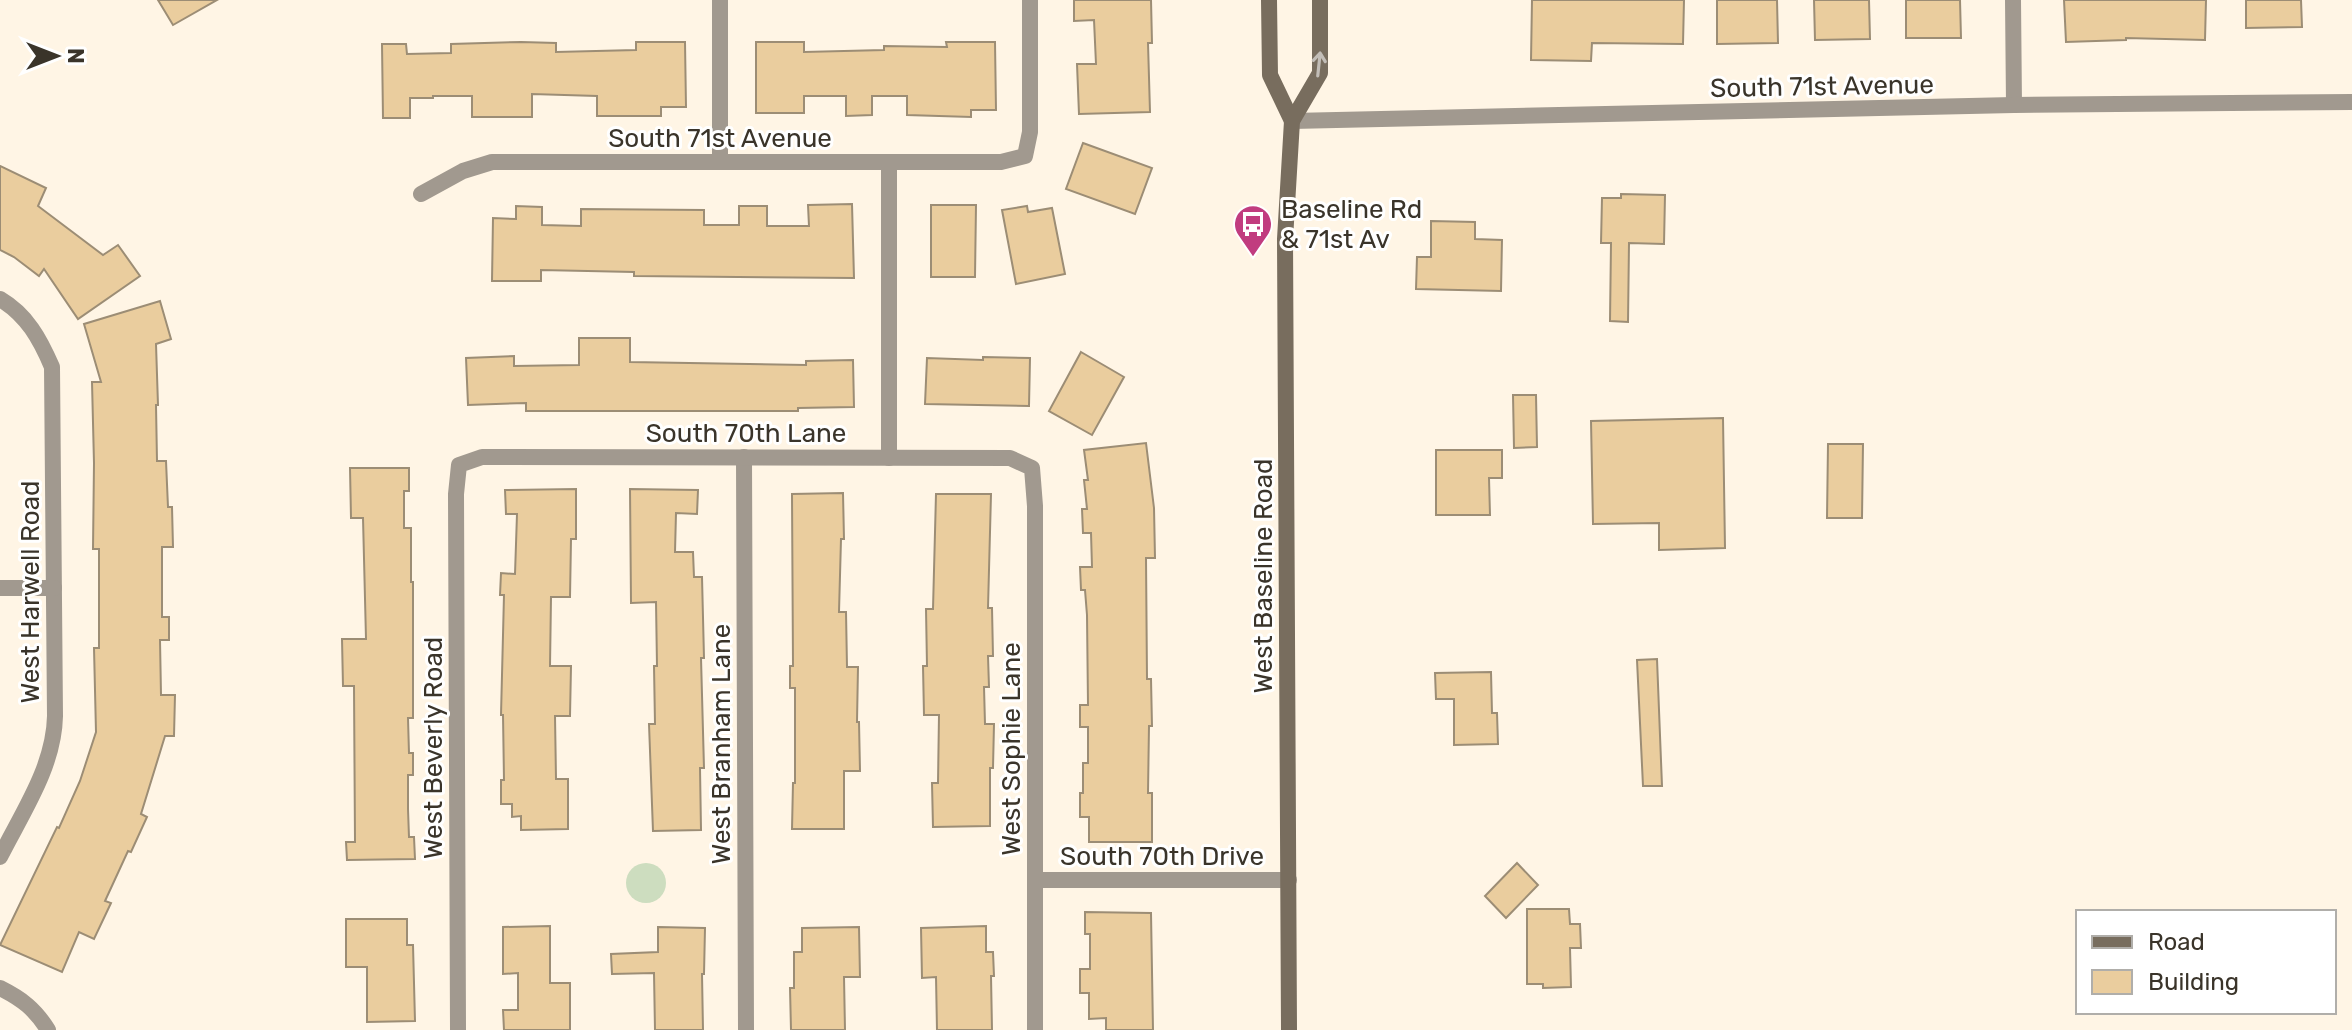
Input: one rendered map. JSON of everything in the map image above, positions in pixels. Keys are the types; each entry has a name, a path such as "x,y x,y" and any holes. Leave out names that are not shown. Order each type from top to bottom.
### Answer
{"main road":[{"name":"West Baseline Road","path":"1269,0 1270,75 1292,121"},
{"name":"West Baseline Road","path":"1289,1030 1285,239 1292,121 1320,73 1320,0"}],"street":[{"path":"720,0 720,162"},
{"name":"South 71st Avenue","path":"421,194 463,171 492,162 1001,162 1025,156 1030,132 1030,0"},
{"path":"2013,0 2014,105"},
{"name":"South 71st Avenue","path":"1292,121 2014,105 2352,102"},
{"path":"889,162 889,458"},
{"name":"West Harwell Road","path":"0,299 27,321 41,341 52,367 55,737 47,763 0,857"},
{"name":"South 70th Lane","path":"459,465 482,457 1010,458 1032,468"},
{"name":"West Branham Lane","path":"744,457 746,1030"},
{"name":"West Beverly Road","path":"458,1030 456,494 459,465"},
{"name":"West Sophie Lane","path":"1032,468 1035,506 1035,1030"},
{"path":"0,588 54,588"},
{"name":"South 70th Drive","path":"1035,880 1289,880"},
{"path":"0,988 37,1012 48,1030"}],"green space":[{"path":"646,863 660,869 666,883 660,897 646,903 632,897 626,883 632,869"}],"building":[{"path":"158,0 217,0 173,25"},
{"path":"1074,0 1151,0 1152,43 1148,43 1150,112 1079,114 1077,64 1096,64 1094,20 1074,21"},
{"path":"1532,0 1684,0 1683,44 1592,43 1591,61 1531,60"},
{"path":"1717,0 1777,0 1778,43 1717,44"},
{"path":"1814,0 1869,0 1870,39 1815,40"},
{"path":"1906,0 1960,0 1961,38 1906,38"},
{"path":"2064,0 2206,0 2205,40 2126,38 2066,42"},
{"path":"2246,0 2301,0 2302,27 2246,28"},
{"path":"636,42 685,42 686,107 661,107 661,116 597,116 597,96 532,94 532,117 472,117 472,96 433,96 410,98 410,118 383,118 382,44 406,44 407,54 451,53 451,44 556,43 556,52 636,50"},
{"path":"756,42 804,42 804,52 884,50 884,46 947,47 946,42 995,42 996,110 971,110 971,117 907,115 907,96 872,96 872,115 846,116 846,96 804,96 804,113 756,113"},
{"path":"1083,143 1152,168 1135,214 1066,189"},
{"path":"0,166 46,188 38,206 103,255 118,245 140,276 78,319 44,269 39,276 0,250"},
{"path":"1621,194 1665,195 1664,244 1629,243 1628,322 1610,321 1611,243 1601,243 1602,198 1621,198"},
{"path":"852,204 854,278 634,276 634,272 541,270 541,281 492,281 493,218 516,219 516,206 542,207 542,225 581,226 581,209 704,210 704,225 739,225 739,206 767,206 767,226 809,226 808,205"},
{"path":"931,205 976,205 975,277 931,277"},
{"path":"1027,206 1028,212 1052,208 1065,274 1016,284 1002,210"},
{"path":"1431,221 1475,222 1475,239 1502,240 1501,291 1416,289 1417,257 1431,257"},
{"path":"160,301 171,339 156,344 157,461 166,461 173,547 162,547 162,617 169,617 169,640 160,640 161,695 175,695 174,736 165,736 141,814 147,817 105,901 111,903 94,939 79,932 62,972 0,945 59,828 80,781 96,732 94,648 99,648 99,549 93,549 92,382 101,382 84,324"},
{"path":"579,338 630,338 630,362 806,365 806,361 853,360 854,407 798,408 798,411 526,411 526,403 468,405 466,358 514,356 514,366 579,365"},
{"path":"1081,352 1124,377 1092,435 1049,411"},
{"path":"983,357 1030,358 1029,406 925,404 927,358 983,360"},
{"path":"1513,395 1536,395 1537,447 1514,448"},
{"path":"1723,418 1725,548 1659,550 1659,523 1593,524 1591,421"},
{"path":"1146,443 1154,508 1155,558 1146,558 1147,679 1151,679 1152,726 1149,726 1148,793 1152,793 1152,842 1089,842 1089,817 1080,817 1083,763 1088,763 1088,727 1080,727 1080,705 1088,705 1087,615 1080,567 1092,567 1091,533 1083,533 1082,509 1087,509 1084,480 1088,480 1084,450"},
{"path":"1828,444 1863,444 1862,518 1827,518"},
{"path":"1436,450 1502,450 1502,478 1489,478 1490,515 1436,515"},
{"path":"350,468 409,468 409,491 404,491 404,528 411,528 413,582 413,718 408,718 413,775 408,775 408,809 409,837 414,837 415,859 347,860 346,842 355,842 354,686 343,686 342,639 366,639 363,518 351,518"},
{"path":"576,489 576,539 571,539 570,597 551,597 550,666 571,666 570,716 555,716 556,779 568,779 568,829 521,830 521,816 512,817 512,804 501,804 501,780 504,780 501,715 504,595 500,595 501,573 515,574 517,514 506,514 505,490"},
{"path":"630,489 698,490 697,514 676,513 675,552 693,552 694,577 702,577 704,768 700,768 701,830 653,831 649,724 655,724 656,602 631,603"},
{"path":"843,493 844,539 841,539 839,612 846,612 847,667 858,667 860,771 844,771 844,829 792,829 795,688 790,688 790,666 793,666 792,494"},
{"path":"936,494 991,494 988,608 992,608 993,656 988,656 989,687 984,687 985,724 994,724 990,826 933,827 932,783 938,783 939,715 924,715 923,666 927,666 926,609 933,609"},
{"path":"1657,659 1662,786 1643,786 1637,660"},
{"path":"1491,672 1492,713 1497,713 1498,744 1454,745 1454,699 1436,699 1435,673"},
{"path":"1517,863 1538,885 1506,918 1485,896"},
{"path":"1527,909 1569,909 1570,924 1580,924 1581,948 1570,948 1571,987 1543,988 1543,984 1527,984"},
{"path":"1085,912 1151,913 1153,1030 1106,1030 1106,1018 1089,1019 1089,993 1080,993 1080,969 1090,969 1090,934 1085,934"},
{"path":"346,919 407,919 407,945 413,945 415,1021 367,1022 367,967 346,967"},
{"path":"550,926 550,983 570,983 570,1030 504,1030 503,1010 518,1010 518,973 503,974 503,927"},
{"path":"986,926 986,952 993,952 992,1030 937,1030 936,977 922,978 921,928"},
{"path":"658,927 705,928 703,1030 655,1030 654,973 612,974 611,954 658,952"},
{"path":"859,927 860,977 844,977 845,1030 791,1030 790,988 794,988 794,952 802,952 802,928"}],"place":[{"name":"Baseline Rd & 71st Av","path":"1253,258"}]}
